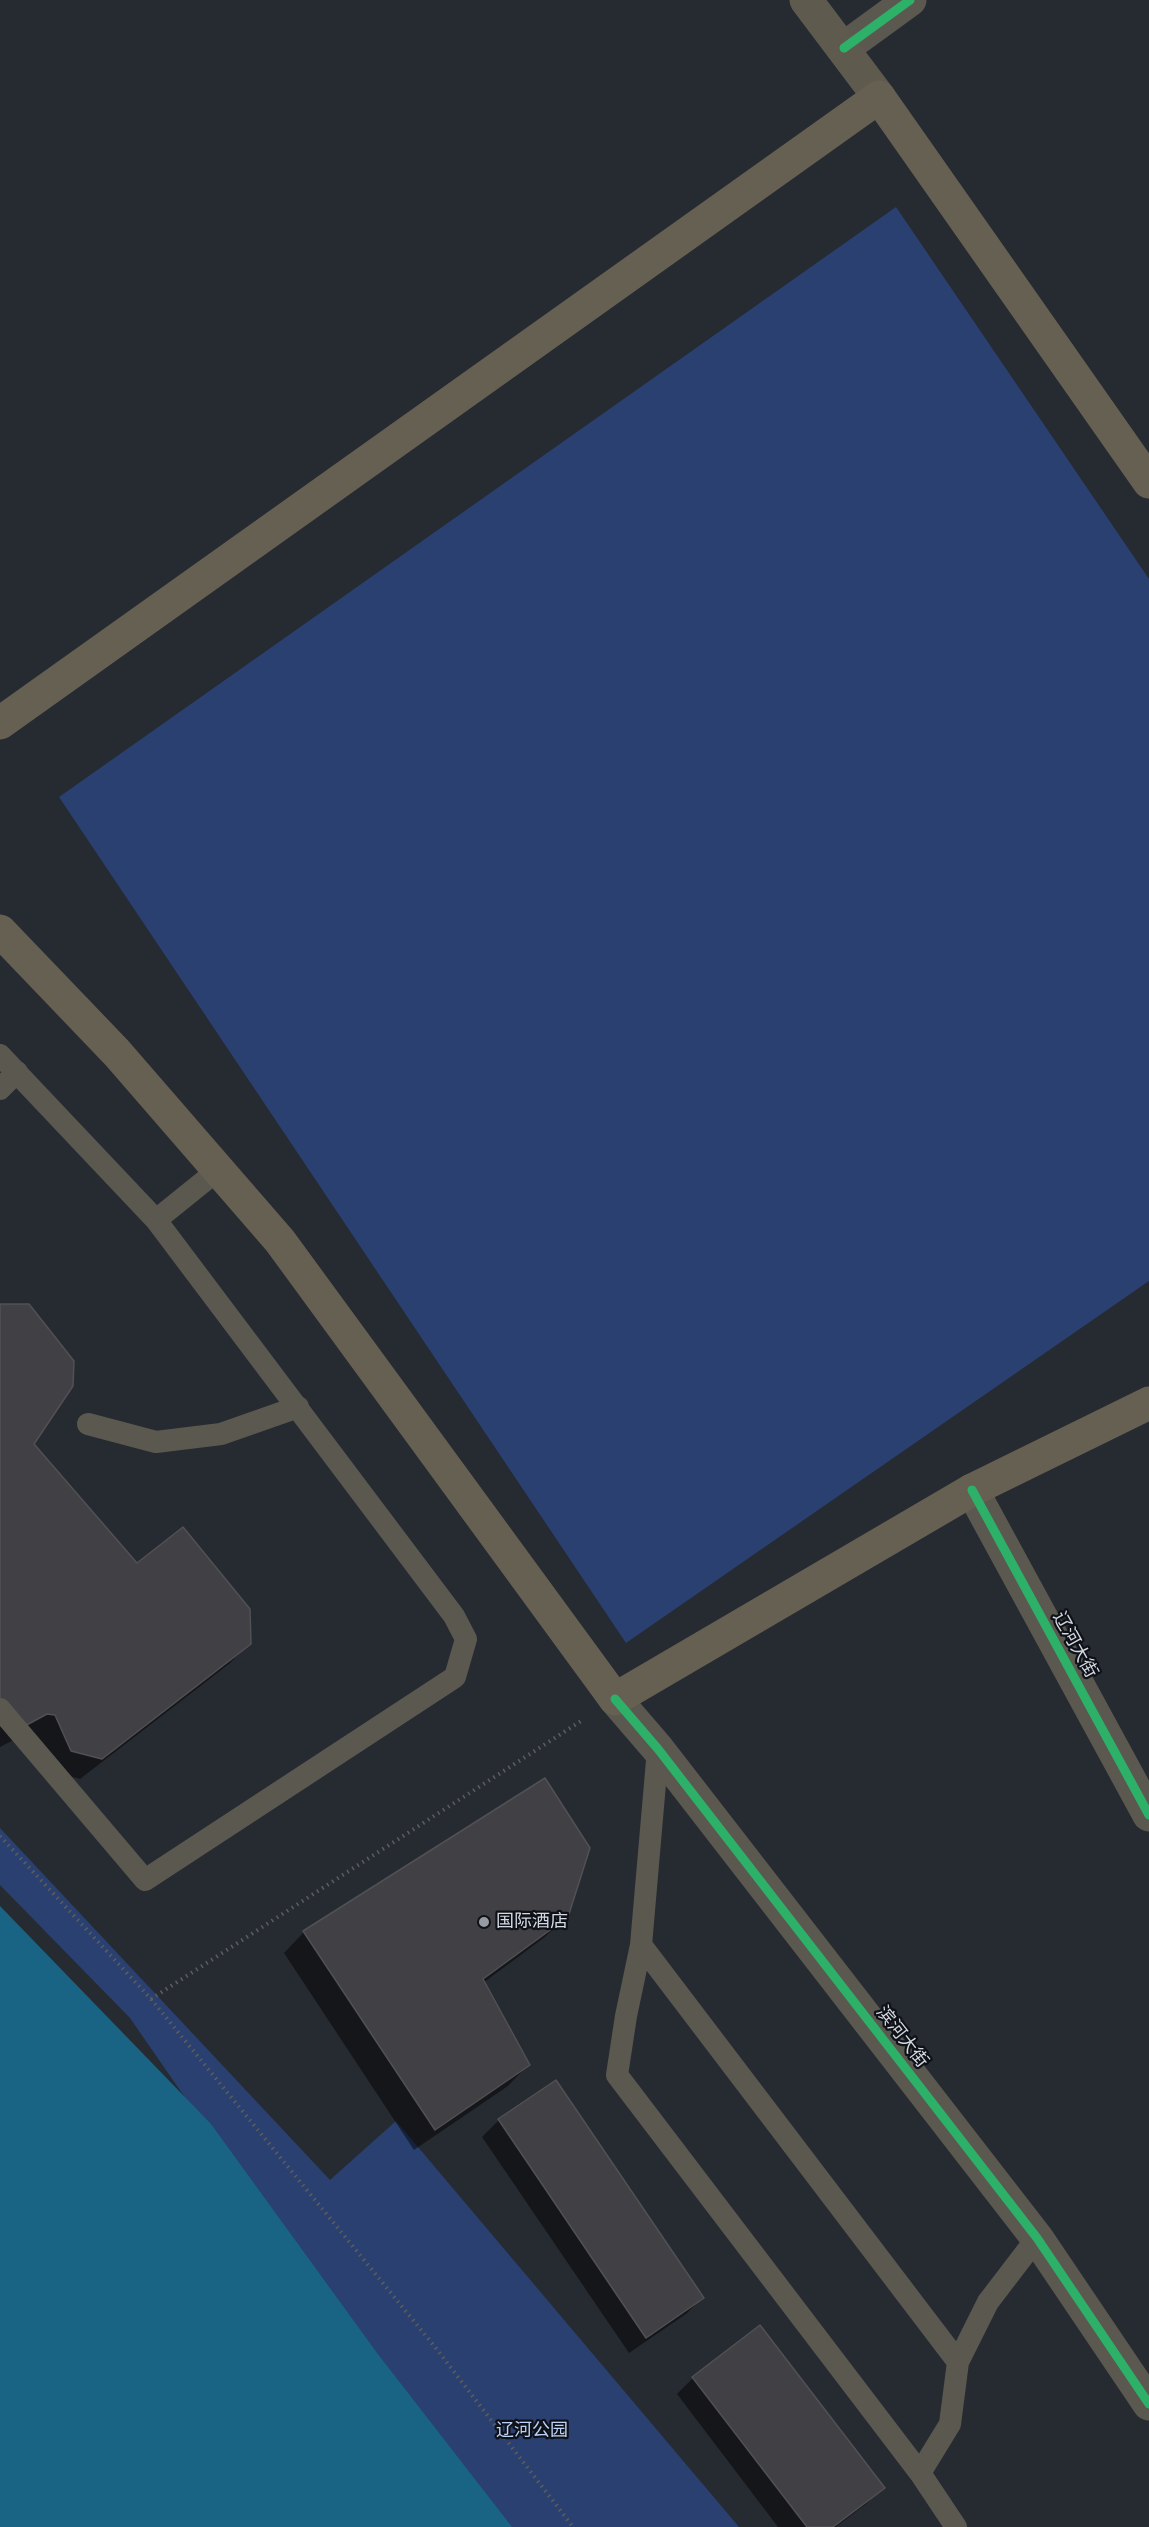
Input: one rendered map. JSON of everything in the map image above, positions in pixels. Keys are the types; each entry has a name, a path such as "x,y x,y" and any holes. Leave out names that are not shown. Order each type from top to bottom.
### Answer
{"main road":[{"path":"806,0 879,97 1149,482"},
{"path":"0,723 879,97"},
{"path":"1,931 117,1053 280,1241 615,1699 972,1490 1149,1403"}],"street":[{"path":"844,48 910,0"},
{"name":"辽河大街","path":"972,1490 1149,1815"},
{"name":"滨河大街","path":"615,1699 658,1749 1037,2238 1149,2404"}],"lane":[{"path":"0,1055 156,1220 454,1616 466,1639 455,1677 145,1880 0,1709"},
{"path":"0,1089 17,1072"},
{"path":"156,1220 218,1170"},
{"path":"88,1424 156,1442 221,1434 298,1407"},
{"path":"658,1749 641,1945 626,2016 617,2075 920,2473 956,2527"},
{"path":"641,1945 957,2362"},
{"path":"920,2473 950,2424 957,2362 988,2302 1037,2238"}],"path":[{"path":"151,1999 615,1699"},
{"path":"0,1836 151,1999 435,2347 573,2527"}],"green space":[{"path":"896,207 1149,579 1149,1281 626,1643 59,797"},
{"name":"辽河公园","path":"0,1828 330,2180 396,2121 739,2527 482,2527 130,2018 0,1885"}],"shaded area":[{"path":"0,1906 211,2124 377,2353 512,2527 0,2527"}],"building":[{"path":"0,1304 29,1304 74,1361 73,1386 34,1444 137,1563 183,1527 250,1609 251,1644 102,1759 71,1751 55,1715 47,1714 21,1728 0,1702"},
{"path":"545,1778 590,1848 568,1917 483,1979 530,2065 435,2130 303,1931"},
{"path":"556,2080 704,2298 646,2338 498,2119"},
{"path":"760,2325 885,2488 833,2527 807,2527 692,2377"}],"cycle path":[{"path":"844,48 910,0"},
{"path":"972,1490 1149,1815"},
{"path":"615,1699 658,1749 1037,2238 1149,2404"}],"place":[{"name":"国际酒店","path":"484,1922"}]}
